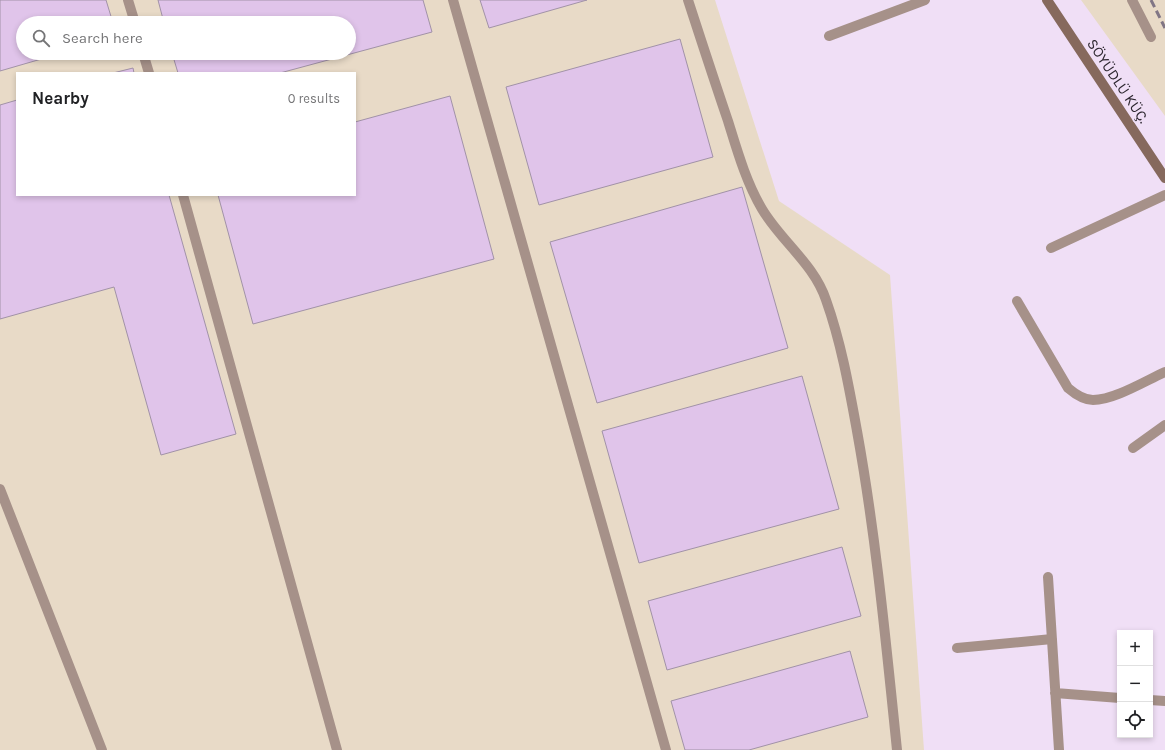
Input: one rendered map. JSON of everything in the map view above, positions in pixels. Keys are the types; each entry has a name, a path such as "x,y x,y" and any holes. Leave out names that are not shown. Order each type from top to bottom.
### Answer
{"street":[{"path":"128,0 133,16"},
{"path":"453,0 666,750"},
{"path":"688,0 737,150 753,192 763,211 814,276 826,297 837,336 846,372 863,464 877,560 897,750"},
{"path":"829,36 925,0"},
{"name":"SÖYÜDLÜ KÜÇ.","path":"1047,0 1165,178"},
{"path":"1132,0 1151,36"},
{"path":"145,60 149,72"},
{"path":"1052,248 1165,195"},
{"path":"183,196 337,750"},
{"path":"1017,301 1068,388 1078,396 1092,400 1110,397 1165,372"},
{"path":"1132,448 1165,425"},
{"path":"0,489 102,750"},
{"path":"1048,577 1059,750"},
{"path":"957,648 1052,639"},
{"path":"1055,693 1117,698"},
{"path":"1153,700 1165,701"}],"shaded area":[{"path":"0,0 715,0 779,201 890,275 924,750 0,750"},
{"path":"1081,0 1165,0 1165,116"}],"building":[{"path":"0,0 106,0 111,16 16,16 16,60 38,60 0,71"},
{"path":"158,0 423,0 432,32 356,52 356,16 162,16"},
{"path":"480,0 587,0 489,28"},
{"path":"680,39 713,157 539,205 506,87"},
{"path":"174,60 328,60 284,72 178,72"},
{"path":"133,68 134,72 117,72"},
{"path":"450,96 494,259 253,324 218,196 356,196 356,122"},
{"path":"16,100 16,196 169,196 236,434 161,455 114,287 0,319 0,105"},
{"path":"742,187 788,348 597,403 550,242"},
{"path":"802,376 839,509 639,563 602,431"},
{"path":"842,547 861,616 667,670 648,601"},
{"path":"850,651 868,717 749,750 685,750 671,701"}],"railway":[{"path":"1151,0 1165,28"}]}
